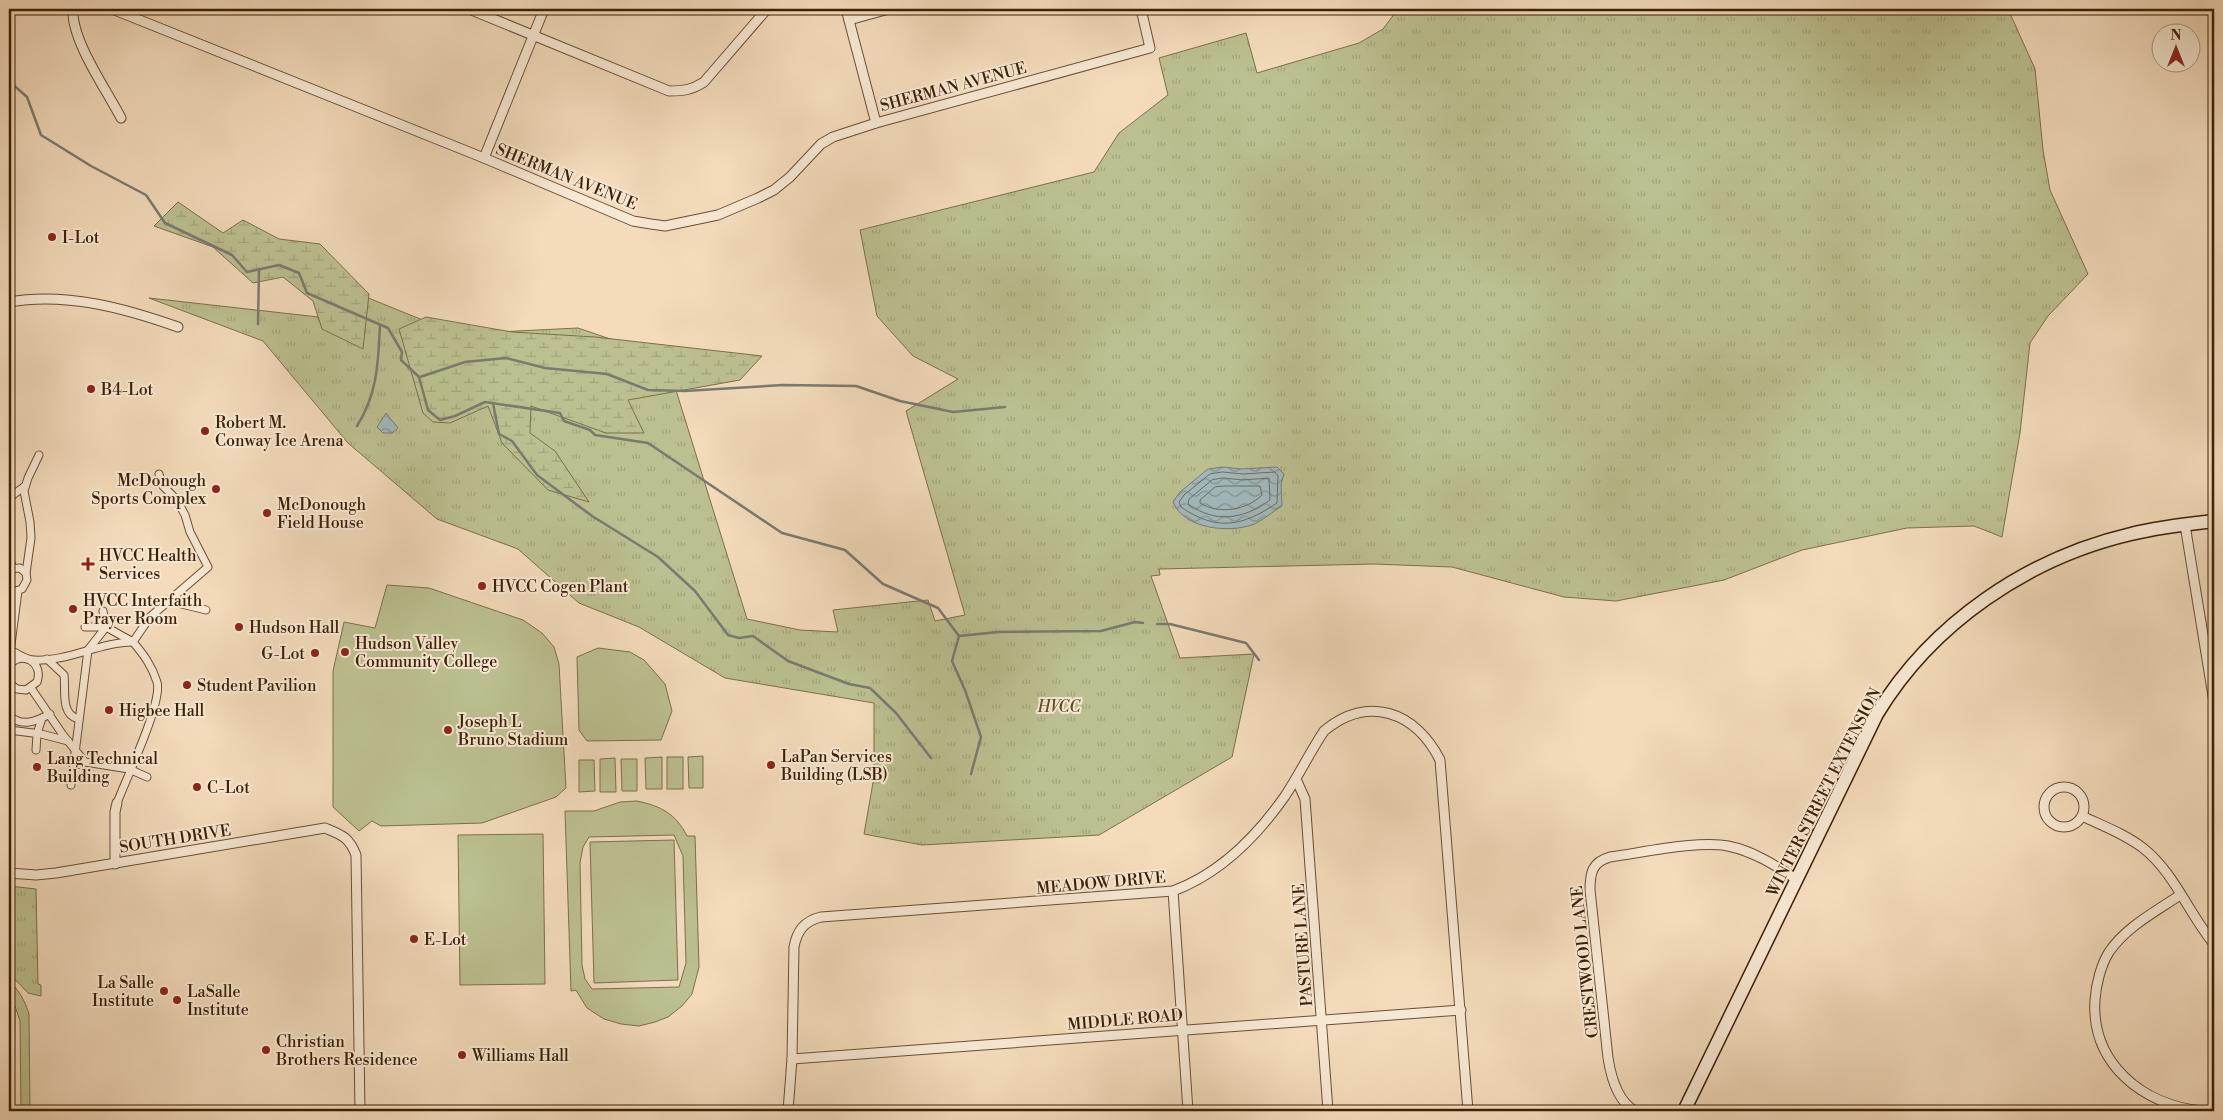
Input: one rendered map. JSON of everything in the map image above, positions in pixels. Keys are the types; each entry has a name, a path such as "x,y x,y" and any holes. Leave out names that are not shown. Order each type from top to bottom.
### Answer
{"main road":[{"name":"WINTER STREET EXTENSION","path":"1684,1111 1877,714 1909,667 1939,636 2015,580 2036,568 2078,550 2133,533 2214,521"}],"street":[{"path":"73,9 72,19 76,35 121,118"},
{"name":"SHERMAN AVENUE","path":"112,9 484,158 633,221 665,226 718,215 774,190 790,177 821,144 833,137 876,123 1150,48 1141,9"},
{"path":"469,9 669,90 687,90 695,88 704,82 767,9"},
{"path":"484,158 544,9"},
{"path":"846,9 876,123"},
{"path":"849,20 889,9"},
{"path":"9,302 48,298 68,300 135,312 178,328"},
{"path":"39,454 24,491 31,538 26,584 18,591 9,649 11,662 22,657 32,660 47,659 120,642 133,642"},
{"path":"133,642 150,617 208,568 190,532 185,515 177,500 163,486 159,474"},
{"path":"9,498 25,486"},
{"path":"2185,525 2214,702"},
{"path":"9,554 11,568 20,568 26,573"},
{"path":"9,589 18,591"},
{"path":"169,601 206,610"},
{"path":"71,785 88,650 106,627 103,611"},
{"path":"85,627 106,627 133,642 150,662 157,683 153,712 117,803 115,812 114,864"},
{"path":"9,649 32,660 39,672 37,682 31,688 21,690 9,684"},
{"path":"47,659 64,675 66,707 71,715 78,718"},
{"path":"31,688 85,762 130,769 147,776"},
{"name":"MEADOW DRIVE","path":"788,1111 792,1059 794,947 800,930 812,919 1173,891 1190,885 1219,867 1271,815 1324,731 1348,716 1374,710 1385,712 1410,722 1426,737 1440,760 1468,1111"},
{"path":"9,715 13,719 27,722 50,714"},
{"path":"36,750 37,734 42,718"},
{"path":"9,730 68,741"},
{"name":"PASTURE LANE","path":"1296,778 1306,799 1328,1111"},
{"path":"2065,787 2077,792 2084,803 2082,816 2078,822 2066,827 2054,824 2045,814 2044,808 2048,795 2052,790 2065,787"},
{"path":"2082,816 2126,837 2144,849 2157,862 2214,944"},
{"name":"SOUTH DRIVE","path":"9,873 36,875 114,864 325,828 345,837 351,843 356,855 360,1111"},
{"name":"CRESTWOOD LANE","path":"1636,1111 1630,1108 1621,1098 1614,1082 1608,1058 1590,890 1590,873 1596,864 1600,860 1610,857 1717,844 1746,851 1772,863 1796,879"},
{"path":"1173,891 1188,1111"},
{"path":"2180,895 2130,929 2108,954 2096,991 2096,1025 2110,1062 2135,1086 2154,1098 2177,1106 2202,1111"},
{"name":"MIDDLE ROAD","path":"792,1059 1461,1010"}],"green space":[{"name":"HVCC","path":"1398,9 2008,9 2035,69 2043,150 2050,190 2088,274 2048,316 2030,343 2020,433 2002,537 1974,526 1907,528 1802,550 1724,580 1616,601 1564,597 1452,567 1374,564 1159,569 1160,575 1151,576 1180,658 1254,654 1232,757 1099,835 922,845 864,834 874,777 874,703 725,678 639,627 579,603 518,549 437,519 348,443 263,341 149,298 354,321 366,297 457,334 578,328 666,358 747,619 800,630 838,632 833,610 928,600 935,621 965,615 906,411 958,379 913,356 877,316 860,230 1094,172 1119,133 1168,95 1159,58 1246,33 1257,73 1359,43 1383,29"},
{"path":"178,202 223,233 243,220 279,239 320,244 369,294 363,349 322,329 313,301 283,277 253,283 213,247 154,226"},
{"path":"426,317 512,332 595,337 762,356 740,380 628,400 644,433 606,433 531,406 530,433 555,451 589,502 548,490 502,443 488,406 450,423 433,422 423,413 399,329"},
{"name":"Joseph L Bruno Stadium","path":"387,585 429,588 523,620 542,633 554,647 559,664 566,788 556,797 482,823 381,826 372,821 359,831 333,807 333,671 344,622 375,628"},
{"path":"598,648 630,652 644,660 665,684 672,711 661,740 587,741 579,730 577,657"},
{"path":"703,756 703,788 689,788 688,757"},
{"path":"662,757 662,789 646,789 645,758"},
{"path":"667,757 683,757 683,789 667,789"},
{"path":"615,758 616,792 600,792 600,759"},
{"path":"621,759 637,759 637,791 622,791"},
{"path":"579,760 594,760 595,791 579,792"},
{"path":"637,801 660,808 678,822 687,836 695,836 699,967 692,994 682,1006 668,1017 639,1026 621,1024 604,1019 587,1008 576,990 571,991 565,811 594,811 620,802","holes":["674,835 683,856 686,963 679,987 592,989 585,979 582,965 580,863 583,847 589,837"]},
{"path":"543,834 545,984 460,985 458,835"},
{"path":"674,840 678,980 594,983 590,842"},
{"path":"9,886 36,889 38,984 41,985 41,996 28,993 9,973"},
{"path":"9,981 21,996 29,1014 30,1111 21,1111 20,1021 15,1006 9,1006"},
{"path":"9,1010 15,1010 14,1111 9,1111"}],"water":[{"path":"386,413 398,428 392,433 383,433 377,427"},
{"path":"1223,467 1242,469 1277,467 1284,474 1281,484 1282,506 1252,525 1231,529 1208,527 1187,518 1173,502 1180,492 1208,469"}],"waterway":[{"path":"9,81 27,97 41,135 91,166 146,195 165,223 232,255 247,272 279,265 299,273 307,293 388,328 402,352 401,360 419,377 428,410 440,420 455,416 485,402 560,413 564,421 590,430 595,435 648,443 782,533 845,550 883,584 938,608 959,636 998,632 1101,631 1135,622 1143,623"},
{"path":"258,324 259,269"},
{"path":"357,426 369,401 376,377 380,325"},
{"path":"420,377 465,362 506,358 545,368 607,374 648,390 685,391 783,385 856,386 900,401 953,412 1005,407"},
{"path":"493,403 499,434 512,441 537,475 592,516 658,557 695,591 728,635 739,638 753,636 788,661 849,684 870,688 896,713 931,758"},
{"path":"1157,624 1170,624 1246,643 1259,660"},
{"path":"959,636 952,661 965,690 981,737 971,774"}],"place":[{"name":"I-Lot","path":"52,237"},
{"name":"B4-Lot","path":"91,389"},
{"name":"Robert M. Conway Ice Arena","path":"205,431"},
{"name":"McDonough Sports Complex","path":"216,489"},
{"name":"McDonough Field House","path":"267,513"},
{"name":"HVCC Health Services","path":"88,564"},
{"name":"HVCC Cogen Plant","path":"482,586"},
{"name":"HVCC Interfaith Prayer Room","path":"73,609"},
{"name":"Hudson Hall","path":"239,627"},
{"name":"Hudson Valley Community College","path":"345,652"},
{"name":"G-Lot","path":"315,653"},
{"name":"Student Pavilion","path":"187,685"},
{"name":"Higbee Hall","path":"109,710"},
{"name":"Joseph L Bruno Stadium","path":"448,730"},
{"name":"LaPan Services Building (LSB)","path":"771,765"},
{"name":"Lang Technical Building","path":"37,767"},
{"name":"C-Lot","path":"197,787"},
{"name":"E-Lot","path":"414,939"},
{"name":"La Salle Institute","path":"164,991"},
{"name":"LaSalle Institute","path":"177,1000"},
{"name":"Christian Brothers Residence","path":"266,1050"},
{"name":"Williams Hall","path":"462,1055"}]}
